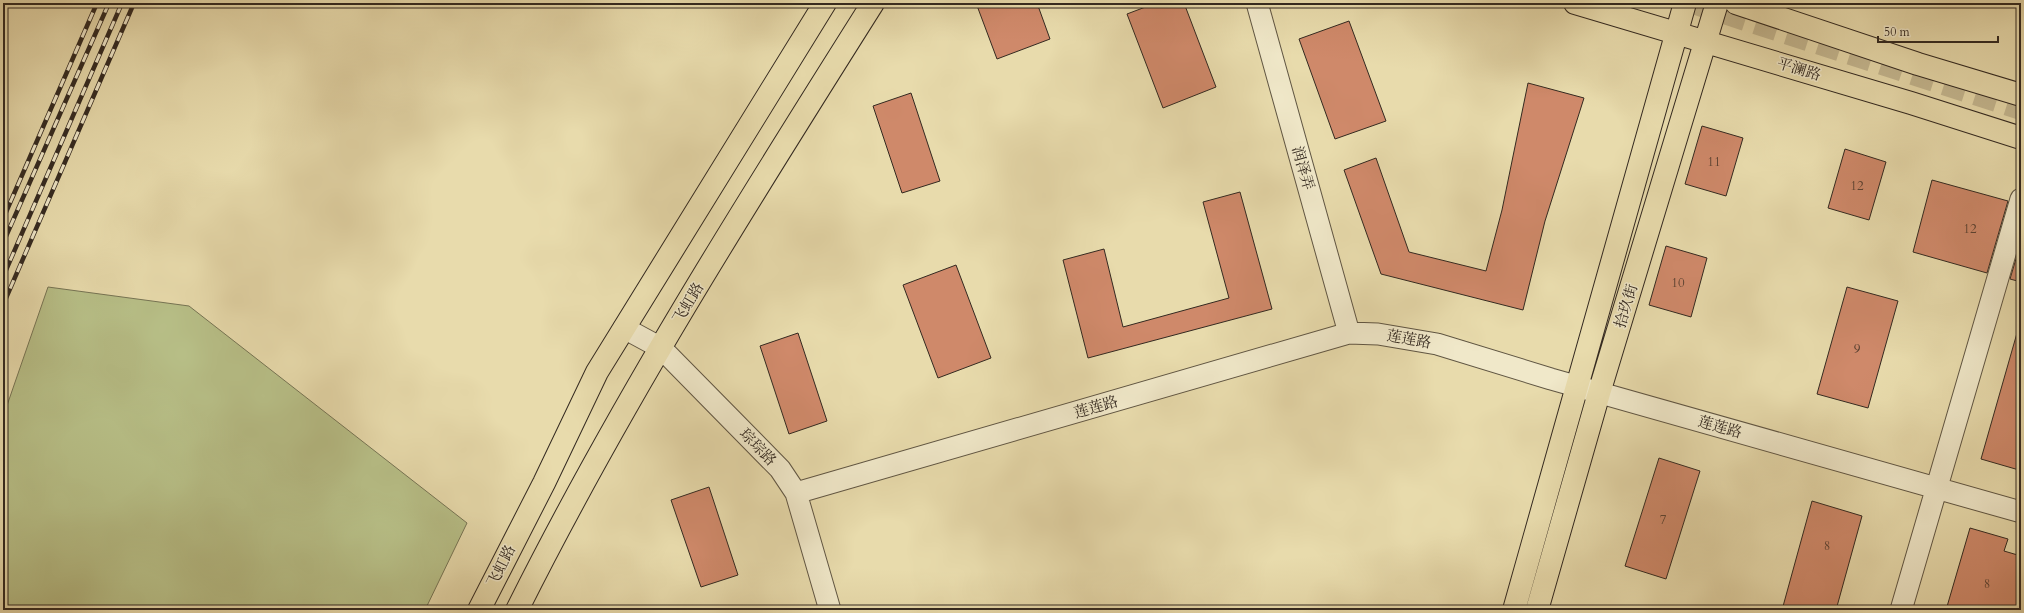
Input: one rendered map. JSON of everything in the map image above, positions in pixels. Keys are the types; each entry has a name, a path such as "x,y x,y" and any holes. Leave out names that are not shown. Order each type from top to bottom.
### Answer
{"main road":[{"name":"飞虹路","path":"478,610 544,483 597,372 825,3"},
{"name":"飞虹路","path":"517,610 544,555 661,348 784,145 873,3"},
{"name":"平澜路","path":"1575,3 1911,103 2021,138"},
{"name":"拾玖街","path":"1514,610 1685,3"},
{"name":"拾玖街","path":"1537,610 1599,393 1717,3"},
{"path":"1736,3 1918,64 2021,95"}],"street":[{"name":"润泽弄","path":"1256,3 1349,333"},
{"path":"1901,610 2021,199"},
{"name":"琮琮路","path":"624,328 661,348 780,469 796,493 830,610"},
{"name":"莲莲路","path":"796,493 1349,333 1378,334 1437,344 1578,387 2021,512"}],"green space":[{"path":"48,287 189,306 467,523 425,610 3,610 3,417"}],"building":[{"path":"976,3 1037,3 1050,39 997,59"},
{"path":"1156,3 1184,3 1216,87 1163,108 1127,14"},
{"path":"1349,21 1386,121 1335,139 1299,39"},
{"path":"1528,83 1584,98 1545,221 1523,310 1381,274 1344,170 1376,158 1409,252 1486,271 1502,210"},
{"path":"911,93 940,181 902,193 873,106"},
{"path":"1702,126 1743,138 1726,196 1685,184"},
{"path":"1845,149 1886,162 1869,220 1828,208"},
{"path":"1932,180 2008,201 1987,273 1913,252"},
{"path":"1240,192 1272,309 1088,358 1063,260 1104,249 1123,327 1229,298 1203,202"},
{"path":"2021,242 2021,282 2010,279"},
{"path":"1666,246 1707,258 1691,317 1649,305"},
{"path":"956,265 991,358 938,378 903,285"},
{"path":"1847,287 1898,301 1868,408 1817,394"},
{"path":"798,333 827,421 789,434 760,346"},
{"path":"2017,333 2021,333 2021,462 2019,470 1981,459"},
{"path":"1659,458 1700,471 1666,579 1625,566"},
{"path":"709,487 738,575 701,587 671,500"},
{"path":"1812,501 1862,516 1836,610 1782,610"},
{"path":"1970,528 2008,539 2004,551 2021,556 2021,610 1946,610"}],"tunnel":[{"path":"1693,3 2021,109"}],"railway":[{"path":"3,219 97,3"},
{"path":"3,243 109,3"},
{"path":"3,277 122,3"},
{"path":"3,305 134,3"}]}
